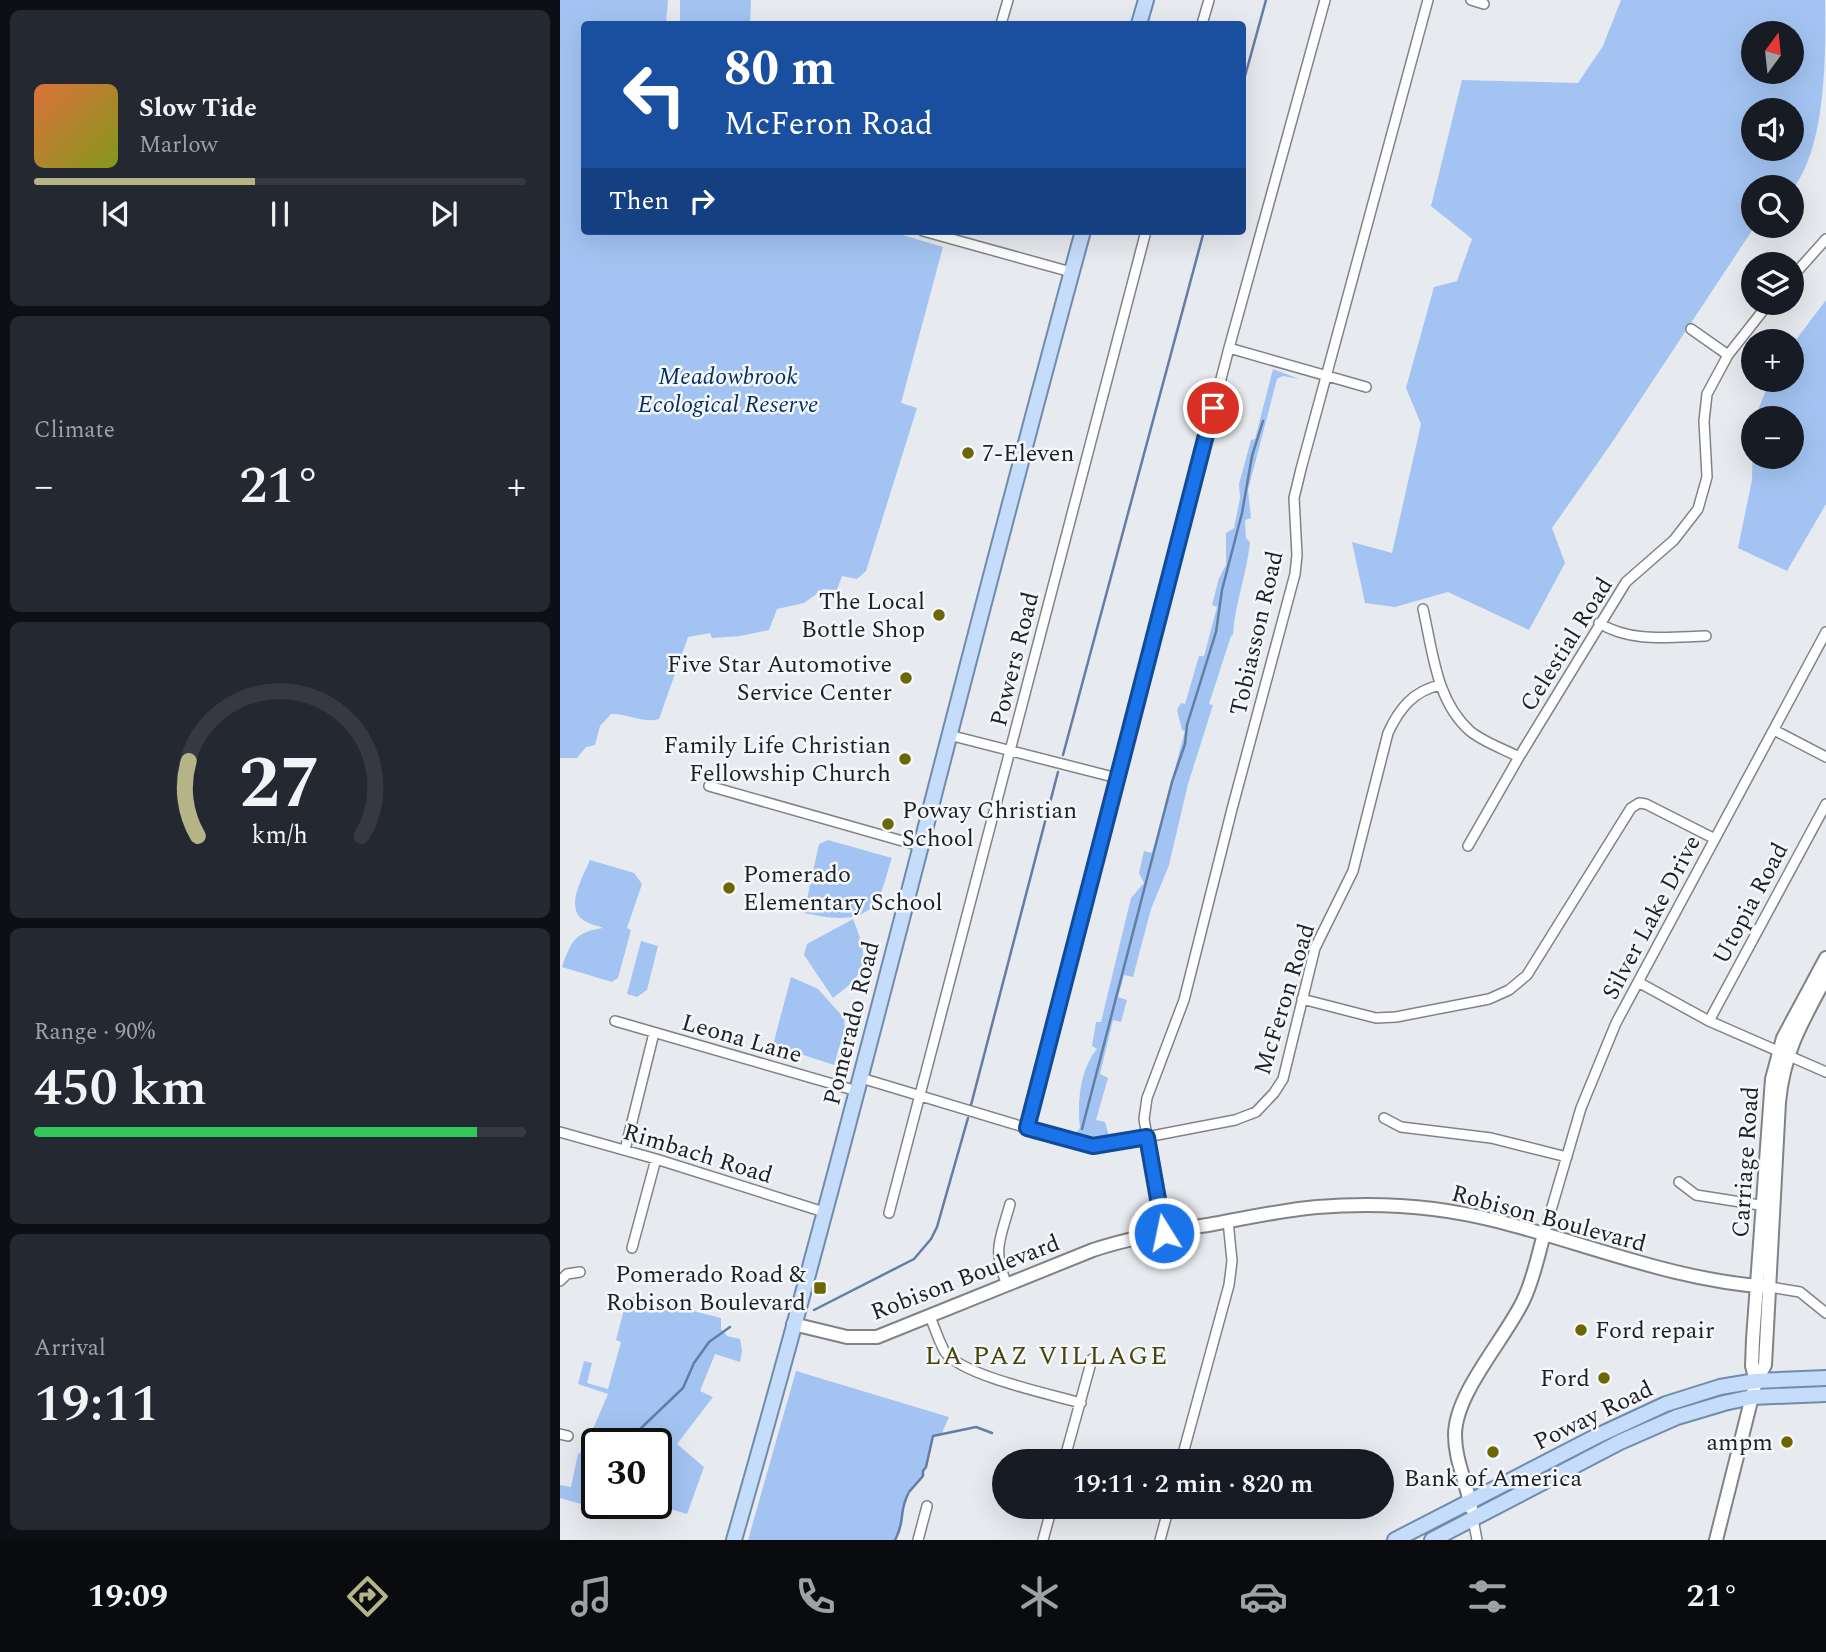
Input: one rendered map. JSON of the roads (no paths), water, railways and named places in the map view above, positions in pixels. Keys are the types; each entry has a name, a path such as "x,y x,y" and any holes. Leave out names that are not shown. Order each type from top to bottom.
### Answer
{"main road":[{"path":"1140,21 1146,0"},
{"name":"Pomerado Road","path":"734,1540 859,1084 1082,235"},
{"name":"Poway Road","path":"1395,1540 1656,1408 1707,1391 1756,1381 1826,1378"},
{"name":"Poway Road","path":"1432,1540 1653,1427 1710,1406 1752,1397 1826,1394"}],"street":[{"path":"1002,21 1008,0"},
{"path":"1203,21 1209,0"},
{"path":"1027,1128 1229,348 1325,0"},
{"name":"Tobiasson Road","path":"1164,1233 1144,1119 1147,1098 1184,1000 1295,574 1297,555 1294,498 1428,0"},
{"path":"1471,0 1484,4"},
{"path":"947,235 1071,272"},
{"name":"Powers Road","path":"889,1213 1145,235"},
{"path":"1804,264 1826,239"},
{"name":"Celestial Road","path":"1468,846 1599,623 1626,582 1674,541 1698,509 1707,477 1704,421 1707,394 1728,355 1760,315"},
{"path":"1691,329 1728,355"},
{"path":"1229,348 1366,387"},
{"path":"1423,609 1440,685 1455,715 1472,733 1519,757"},
{"path":"1599,623 1626,635 1706,636"},
{"name":"Silver Lake Drive","path":"1544,1234 1581,1108 1616,1023 1826,632"},
{"name":"McFeron Road","path":"859,1084 920,1097 1093,1146 1235,1120 1256,1112 1283,1079 1318,940 1353,872 1388,733 1395,718 1409,700 1426,688 1440,685"},
{"path":"1774,730 1826,757"},
{"path":"949,735 1117,778"},
{"path":"709,786 920,846"},
{"path":"1302,999 1376,1018 1396,1017 1489,999 1509,990 1527,975 1631,808 1639,803 1646,804 1715,839"},
{"name":"Utopia Road","path":"1709,1021 1826,804"},
{"name":"Carriage Road","path":"1716,1540 1756,1381 1765,1365 1763,1286 1782,1053 1822,983 1826,958"},
{"path":"1638,982 1709,1021 1826,1072"},
{"name":"Leona Lane","path":"615,1021 859,1084"},
{"path":"625,1150 654,1033"},
{"path":"1384,1118 1401,1126 1491,1138 1567,1157"},
{"name":"Rimbach Road","path":"560,1132 824,1212"},
{"path":"632,1248 656,1159"},
{"path":"1679,1181 1696,1195 1768,1207"},
{"path":"1007,1285 997,1252 1010,1205"},
{"name":"Robison Boulevard","path":"793,1324 847,1337 877,1337 1118,1242 1315,1207 1387,1206 1435,1209 1494,1220 1672,1272 1732,1284 1763,1286"},
{"path":"1184,1449 1229,1285 1232,1261 1228,1222"},
{"path":"1476,1540 1470,1502 1456,1449 1459,1413 1470,1389 1522,1304 1544,1234"},
{"path":"560,1281 567,1274 580,1272"},
{"path":"1763,1286 1800,1292 1826,1313"},
{"path":"930,1317 945,1351 970,1370 1081,1403"},
{"path":"1068,1449 1092,1359"},
{"path":"918,1540 928,1506"},
{"path":"1042,1540 1048,1519"},
{"path":"1160,1540 1166,1519"}],"waterway":[{"path":"1246,72 1266,0"},
{"path":"1063,755 1203,235"},
{"path":"1082,1129 1172,782 1185,744 1187,725 1216,632 1222,590 1242,513 1252,456 1263,421"},
{"path":"971,1105 1058,772"},
{"path":"814,1310 914,1259 931,1239 937,1227 968,1118"},
{"path":"641,1428 683,1388 694,1363 709,1342 730,1327"},
{"path":"909,1492 923,1476 933,1436 976,1427 992,1433"},
{"path":"895,1540 908,1494"}],"place":[{"name":"7-Eleven","path":"968,453"},
{"name":"The Local Bottle Shop","path":"939,615"},
{"name":"Five Star Automotive Service Center","path":"906,678"},
{"name":"Family Life Christian Fellowship Church","path":"905,759"},
{"name":"Poway Christian School","path":"888,824"},
{"name":"Pomerado Elementary School","path":"729,888"},
{"name":"Pomerado Road & Robison Boulevard","path":"820,1288"},
{"name":"Ford repair","path":"1581,1330"},
{"name":"Ford","path":"1604,1378"},
{"name":"ampm","path":"1787,1442"},
{"name":"Bank of America","path":"1493,1452"}],"district":[{"name":"LA PAZ VILLAGE","path":"1047,1355"}],"park label":[{"name":"Meadowbrook Ecological Reserve","path":"728,390"}]}
